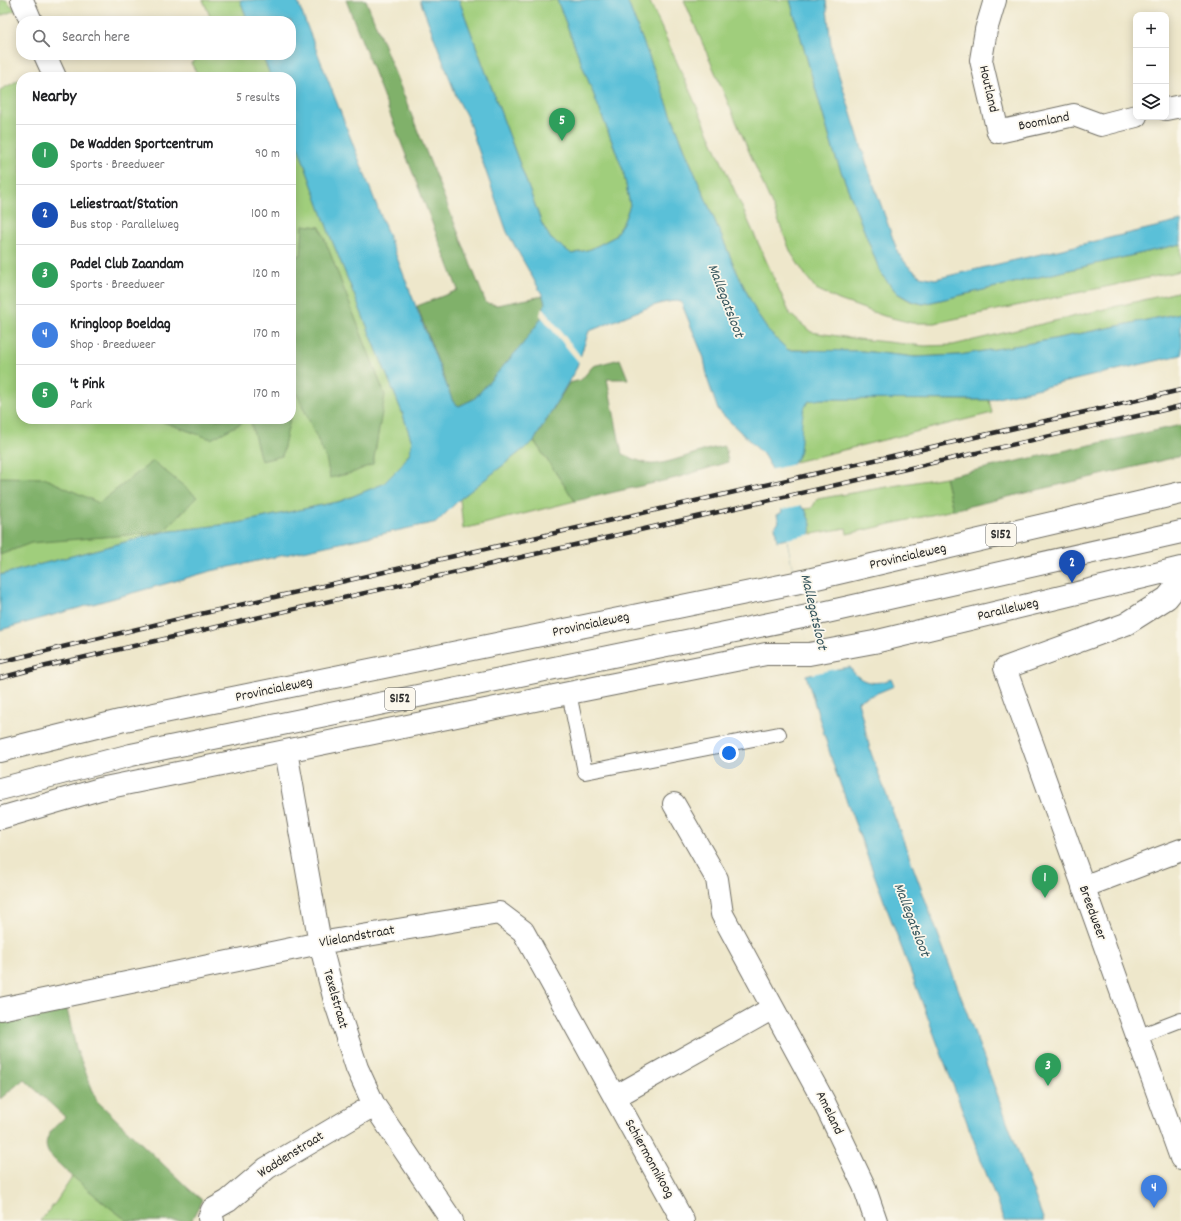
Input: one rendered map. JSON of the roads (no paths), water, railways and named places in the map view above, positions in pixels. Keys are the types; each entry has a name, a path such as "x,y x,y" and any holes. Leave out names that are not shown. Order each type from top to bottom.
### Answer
{"street":[{"path":"22,0 29,16"},
{"name":"Houtland","path":"995,0 986,30 981,60 998,132"},
{"path":"47,60 53,72"},
{"path":"1169,108 1181,106"},
{"name":"Boomland","path":"998,132 1074,115 1101,125 1133,117"},
{"name":"Provincialeweg","path":"0,751 120,721 821,578 1181,493"},
{"name":"S152","path":"0,789 131,755 827,612 1181,532"},
{"name":"Parallelweg","path":"569,693 766,654 809,654 835,650 1181,568"},
{"name":"Breedweer","path":"1181,581 1167,598 1126,624 1005,668 1181,1158"},
{"path":"0,818 100,789 569,693"},
{"name":"Texelstraat","path":"286,751 320,943 335,1000 357,1068 374,1105 452,1221"},
{"name":"Ameland","path":"674,804 717,879 722,914 824,1102 864,1186 876,1221"},
{"path":"1083,887 1181,850"},
{"name":"Vlielandstraat","path":"0,1009 320,943 499,912 523,931 615,1097"},
{"path":"615,1097 773,1008"},
{"name":"Schiermonnikoog","path":"615,1097 683,1221"},
{"name":"Waddenstraat","path":"212,1216 267,1168 374,1105"}],"lane":[{"path":"569,693 585,772 779,734"},
{"path":"1137,1037 1181,1020"}],"water":[{"name":"Mallegatsloot","path":"240,0 297,0 453,402 459,406 474,399 522,345 541,319 545,303 543,296 507,232 467,117 457,98 420,0 459,0 542,224 551,239 572,254 591,249 614,237 624,221 630,205 623,170 557,0 627,0 687,155 735,268 757,314 769,332 788,350 862,351 915,357 960,355 1049,340 1181,313 1181,355 989,400 822,399 809,401 805,407 803,415 799,452 797,459 792,463 802,508 805,509 811,524 810,536 837,669 850,667 858,677 868,682 879,682 891,679 894,686 858,701 871,753 1044,1221 1004,1221 835,770 806,675 814,673 787,539 777,541 775,526 779,522 777,515 782,512 772,469 763,454 718,410 708,381 704,358 681,302 673,301 650,307 589,331 576,369 534,441 460,499 437,522 211,571 0,630 0,575 163,532 238,523 341,501 383,484 401,466 410,452 412,442 402,412 331,238 296,141 296,72 269,72 264,60 296,60 296,16 246,16"},
{"path":"790,0 826,0 832,53 869,171 898,253 908,266 920,276 935,279 1181,221 1181,244 923,304 911,301 897,293 881,274 834,153"}],"railway":[{"path":"0,662 183,618 1181,390"},
{"path":"0,678 42,667 1181,406"}],"place":[{"name":"'t Pink","path":"562,141"},
{"name":"Leliestraat/Station","path":"1072,583"},
{"name":"De Wadden Sportcentrum","path":"1045,898"},
{"name":"Padel Club Zaandam","path":"1048,1086"},
{"name":"Kringloop Boeldag","path":"1154,1208"}]}
